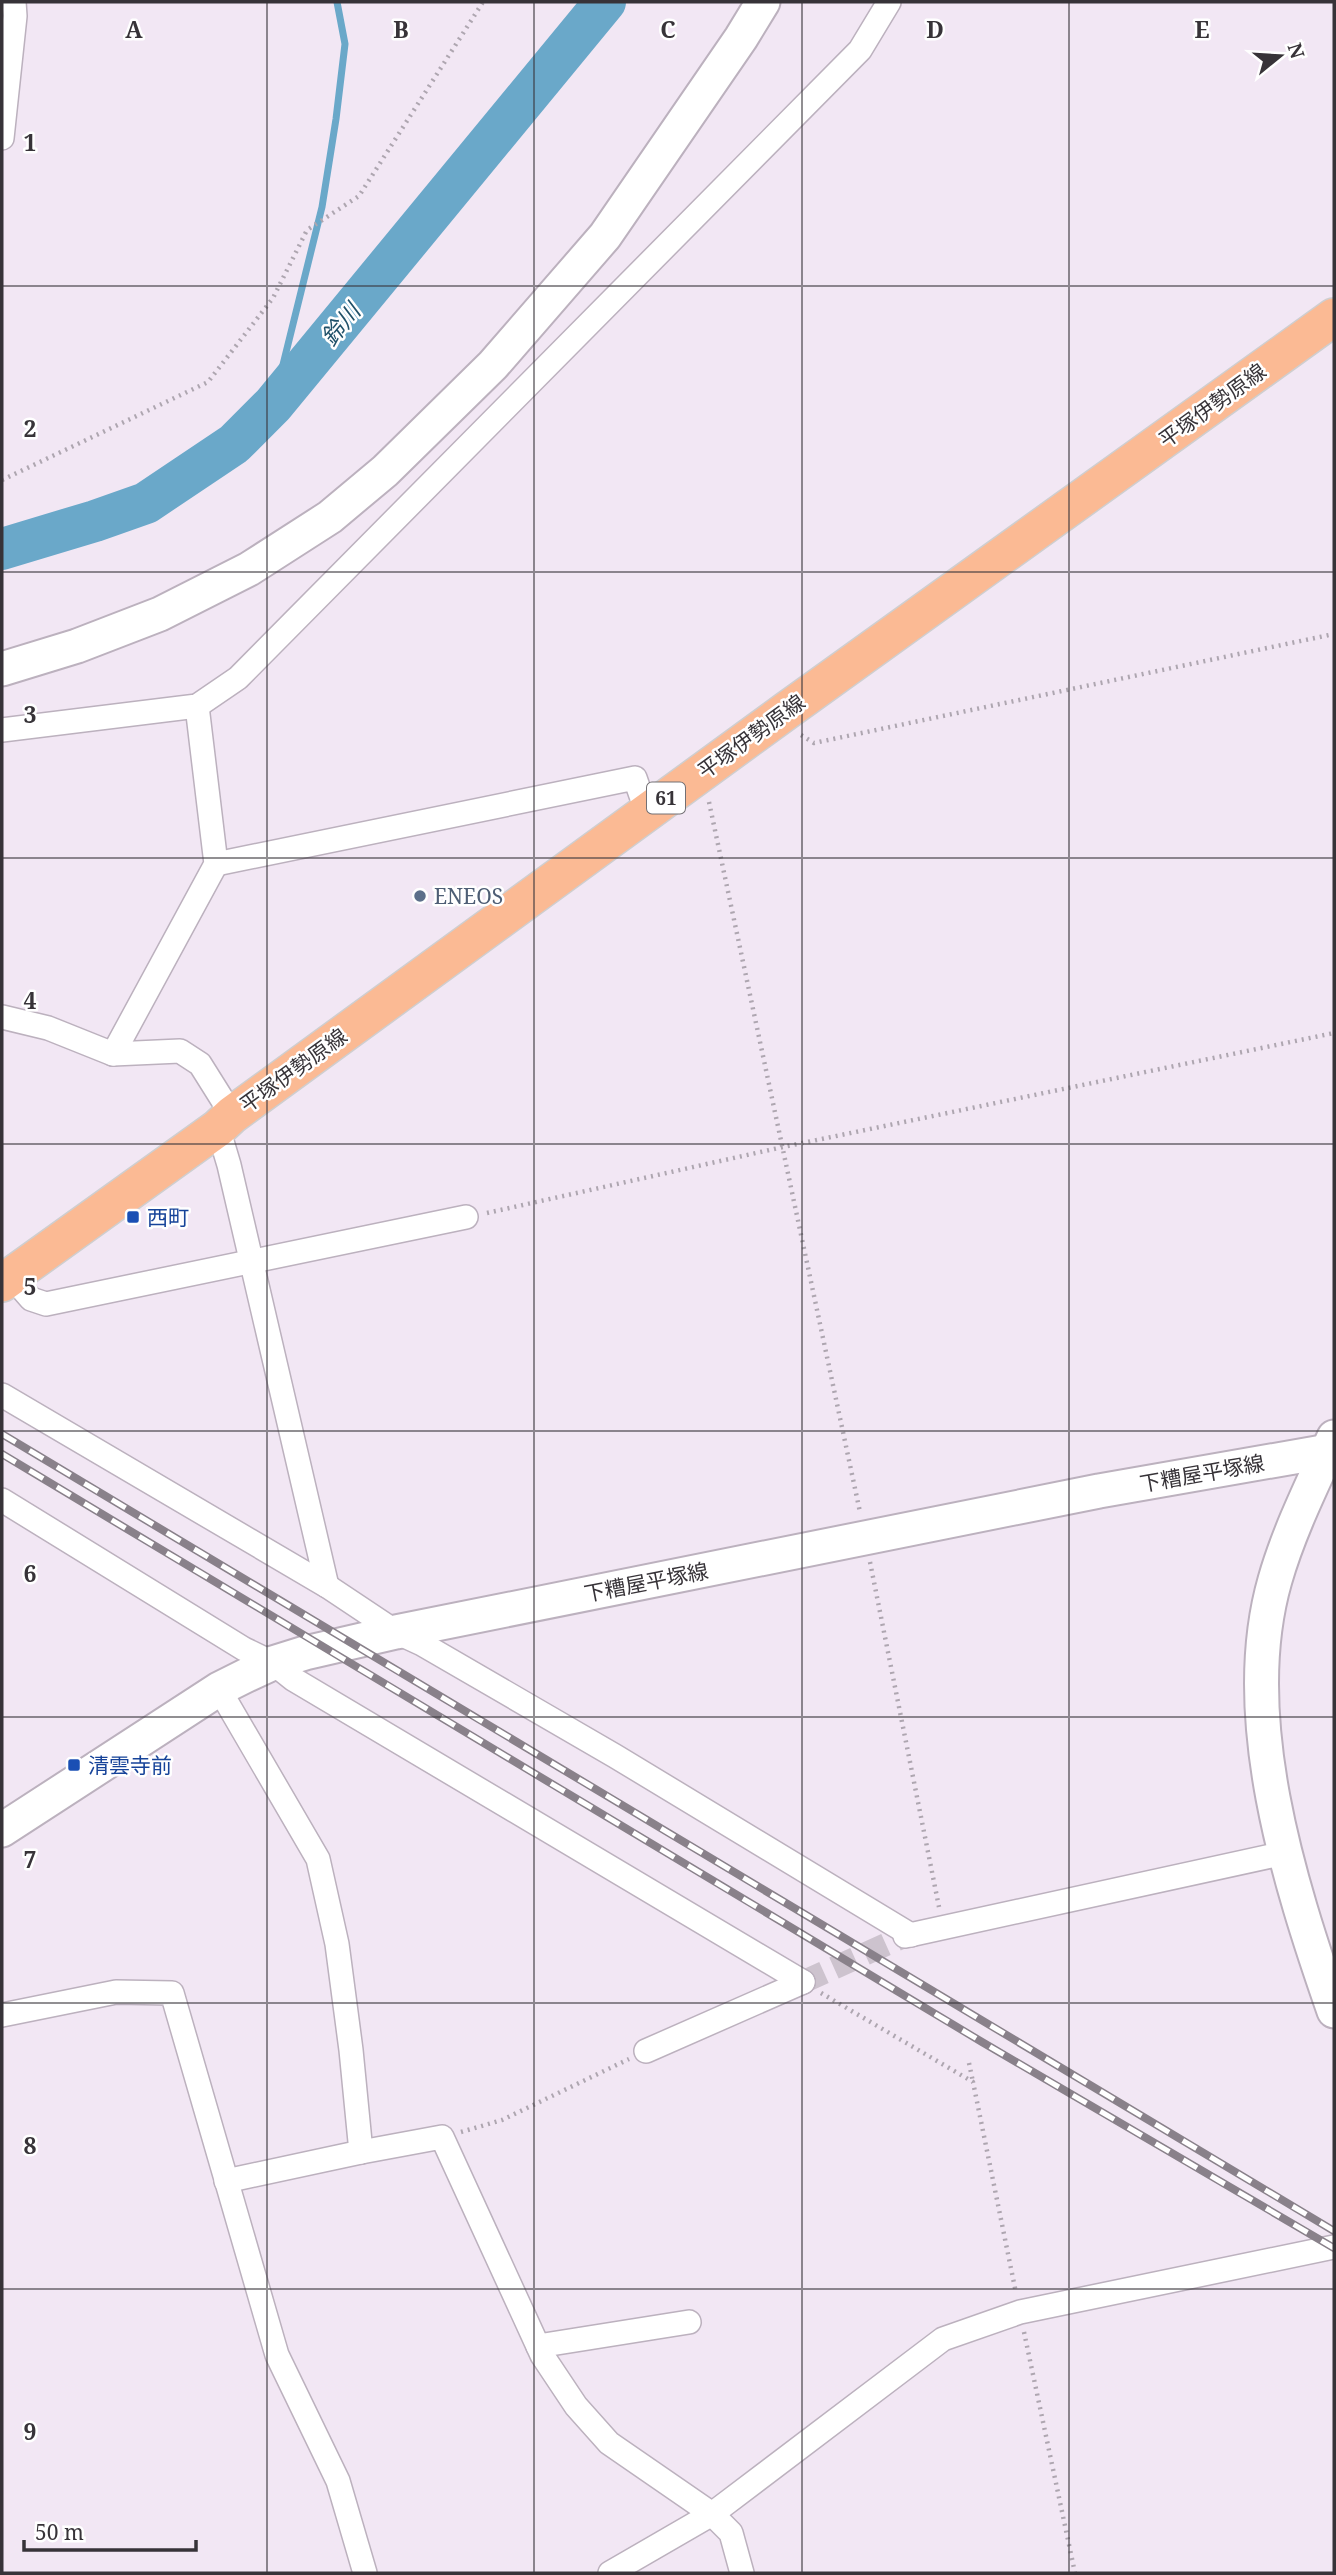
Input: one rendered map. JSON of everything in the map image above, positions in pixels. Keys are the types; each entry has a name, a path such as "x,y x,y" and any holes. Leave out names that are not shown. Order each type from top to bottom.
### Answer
{"main road":[{"name":"平塚伊勢原線","path":"6,1279 694,777 1334,317"}],"street":[{"path":"2,138 15,16 14,2"},
{"path":"2,669 77,646 160,614 249,569 330,517 386,471 493,365 605,236 763,2"},
{"path":"2,730 197,706 238,678 860,50 889,2"},
{"path":"113,1054 216,864 197,706"},
{"path":"216,864 635,778 647,813"},
{"path":"2,1017 48,1028 113,1054 180,1051 200,1064 225,1121 229,1165 250,1262 327,1586"},
{"path":"6,1279 31,1299 47,1304 466,1217"},
{"path":"2,1395 327,1586 396,1632 422,1644 615,1756 908,1936 1285,1853"},
{"path":"1332,1446 1301,1510 1275,1580 1262,1644 1261,1697 1266,1754 1285,1853 1334,2011"},
{"name":"下糟屋平塚線","path":"2,1830 219,1689 273,1663 304,1653 865,1537 1332,1446"},
{"path":"2,1500 244,1649 273,1663 293,1679 803,1982"},
{"path":"219,1689 318,1859 337,1944 361,2152"},
{"path":"646,2051 803,1982"},
{"path":"2,2015 116,1992 172,1993 276,2355 338,2481 365,2573"},
{"path":"226,2181 442,2137 538,2346 576,2406 609,2443 712,2514 731,2533 742,2573"},
{"path":"610,2573 712,2514 943,2339 1020,2312 1334,2247"},
{"path":"538,2346 689,2322"}],"path":[{"path":"2,480 208,382 272,298 307,230 359,196 483,2"},
{"path":"786,711 802,736 814,743 1334,634"},
{"path":"694,777 709,799 865,1537 943,1927"},
{"path":"466,1217 783,1147 1334,1033"},
{"path":"803,1982 973,2082"},
{"path":"442,2137 502,2120 646,2051"},
{"path":"969,2063 1075,2573"}],"waterway":[{"path":"273,405 322,207 336,119 345,44 337,2"},
{"name":"鈴川","path":"2,549 146,503 234,444 273,405 605,2"}],"tunnel":[{"path":"803,1982 905,1936"}],"railway":[{"path":"2,1434 1334,2231"},
{"path":"2,1454 982,2042 1334,2248"}],"place":[{"name":"ENEOS","path":"420,896"},
{"name":"西町","path":"133,1217"},
{"name":"清雲寺前","path":"74,1765"}]}
